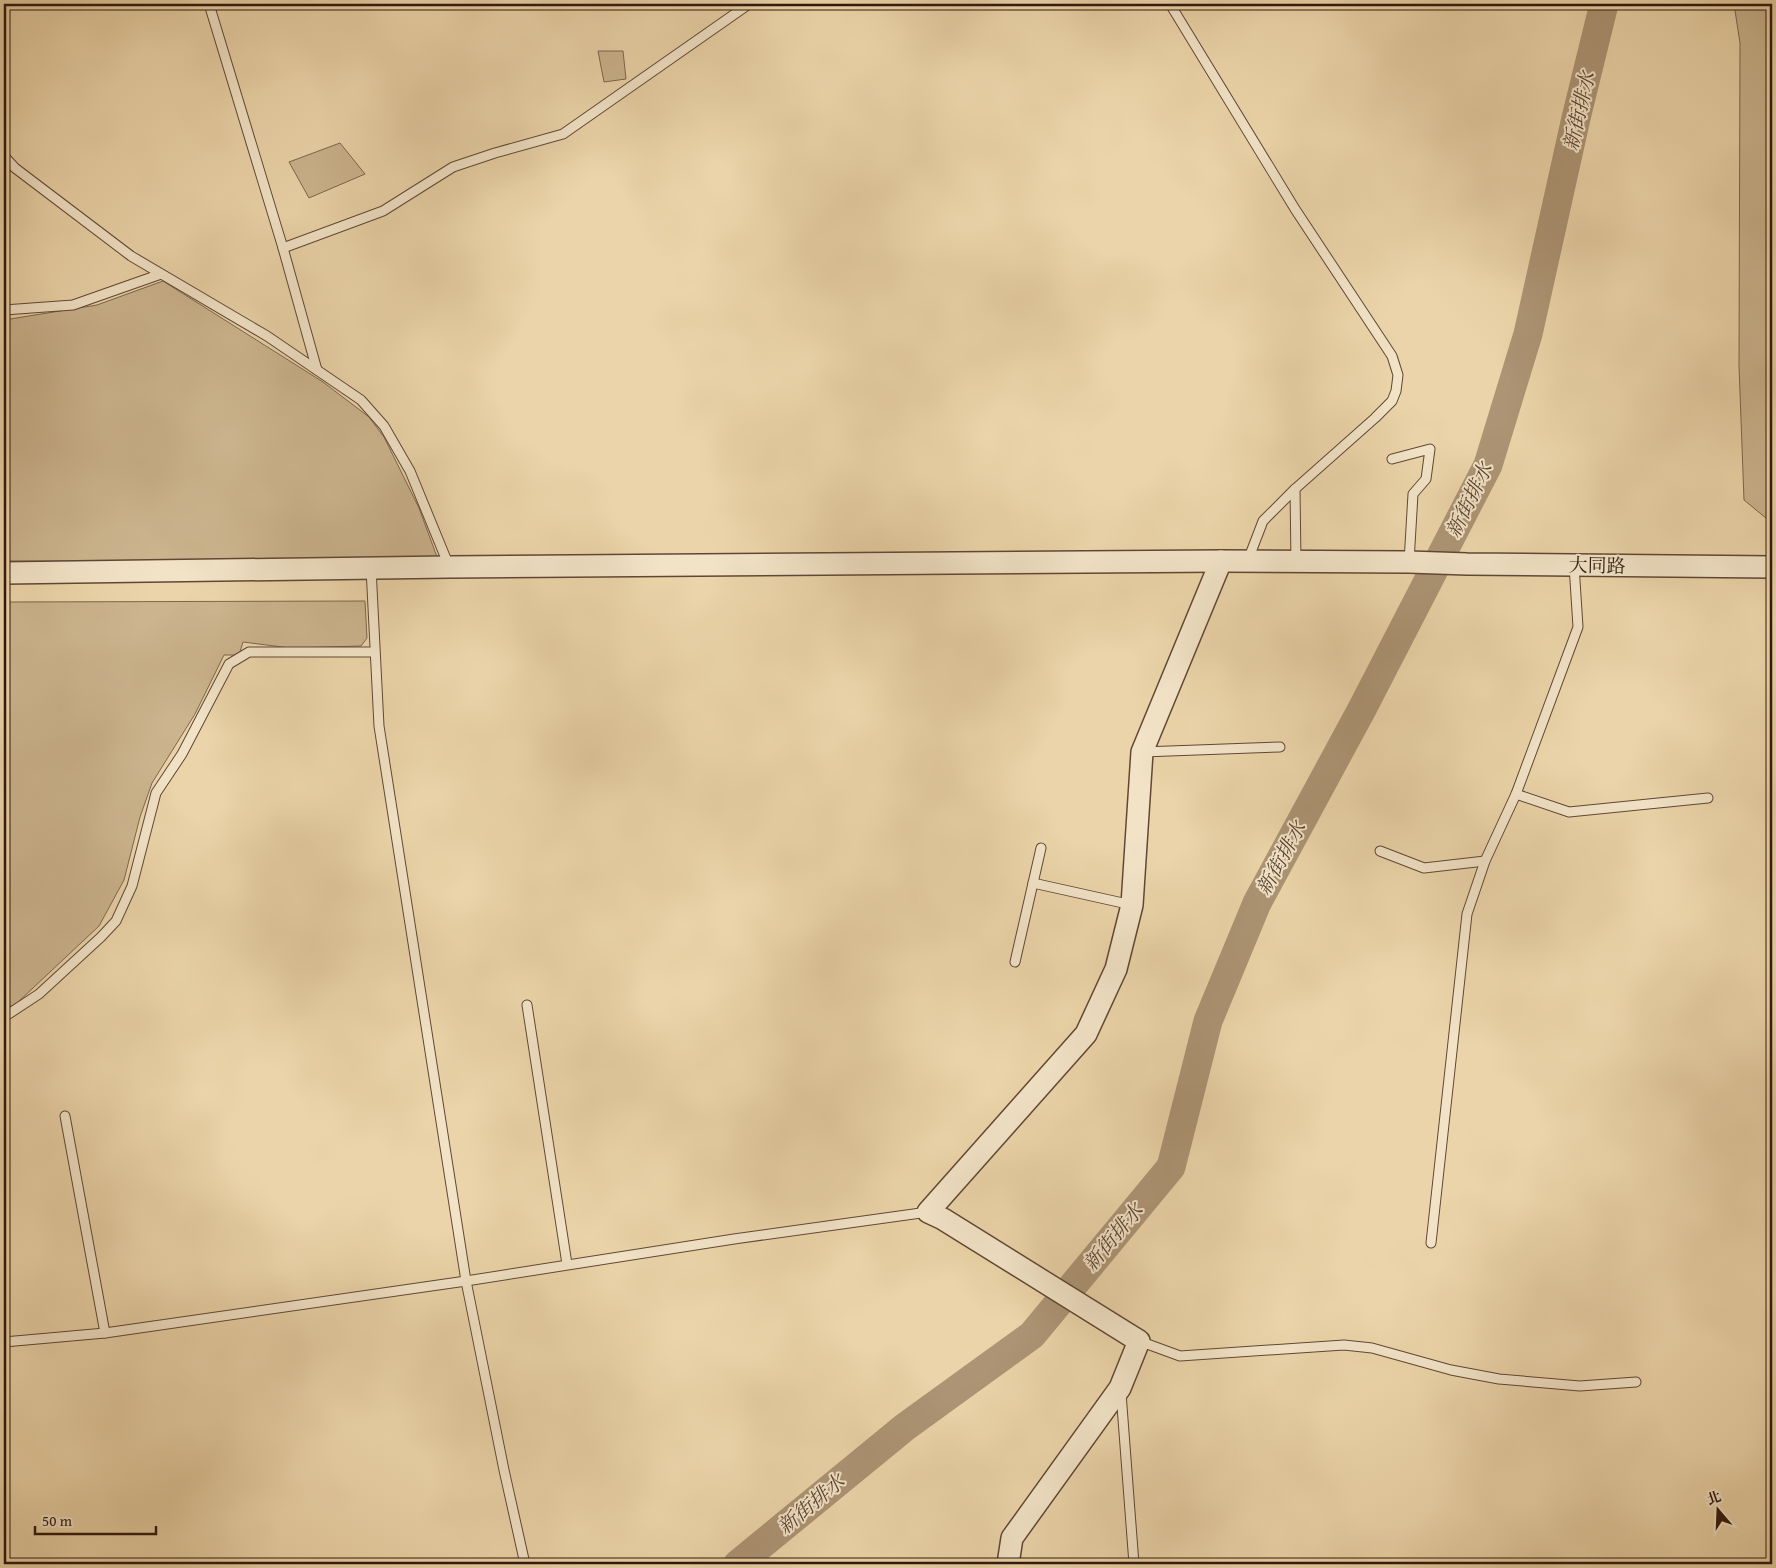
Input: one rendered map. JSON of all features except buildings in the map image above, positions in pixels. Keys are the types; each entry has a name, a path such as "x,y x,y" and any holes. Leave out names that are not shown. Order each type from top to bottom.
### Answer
{"street":[{"name":"大同路","path":"4,573 449,567 1222,561 1772,567"},
{"path":"1008,1564 1012,1538 1120,1388 1139,1341 943,1219 928,1212 1086,1034 1116,969 1132,905 1142,752 1222,561"}],"lane":[{"path":"209,4 283,248 317,370"},
{"path":"283,248 383,211 453,167 563,134 749,4"},
{"path":"1170,4 1295,209 1392,356 1398,375 1396,391 1392,401 1376,418 1295,489 1262,521 1248,562"},
{"path":"4,156 15,168 131,256 266,336 361,400 384,426 410,471 449,567"},
{"path":"4,310 73,305 161,274"},
{"path":"1392,459 1430,449 1426,478 1413,494 1416,562"},
{"path":"1295,489 1296,562"},
{"path":"1431,1243 1467,914 1485,861 1516,794 1578,627 1574,565"},
{"path":"371,568 379,726 466,1281 525,1564"},
{"path":"4,1017 39,994 102,937 116,921 132,886 156,793 182,754 229,664 249,652 374,652"},
{"path":"1142,752 1280,747"},
{"path":"1516,794 1570,812 1708,798"},
{"path":"1015,962 1041,848"},
{"path":"1380,851 1424,868 1485,861"},
{"path":"1033,883 1132,905"},
{"path":"527,1004 567,1264"},
{"path":"65,1116 105,1333"},
{"path":"4,1342 105,1333 928,1212"},
{"path":"1139,1341 1180,1356 1344,1345 1372,1348 1451,1370 1499,1379 1580,1386 1636,1382"},
{"path":"1120,1388 1134,1564"}],"shaded area":[{"path":"1734,4 1772,4 1772,523 1744,500 1739,366 1740,43"},
{"path":"598,51 623,51 626,79 604,82"},
{"path":"340,143 365,174 309,198 289,162"},
{"path":"163,281 323,382 369,417 384,437 419,508 437,557 288,562 4,561 4,320 97,305"},
{"path":"365,601 367,638 361,646 290,648 243,642 239,655 224,655 195,714 152,783 140,817 124,880 99,926 17,1003 4,1010 4,602"}],"waterway":[{"name":"新街排水","path":"738,1564 905,1427 1032,1335 1171,1167 1208,1021 1257,903 1362,709 1488,465 1528,334 1576,118 1604,4"}]}
